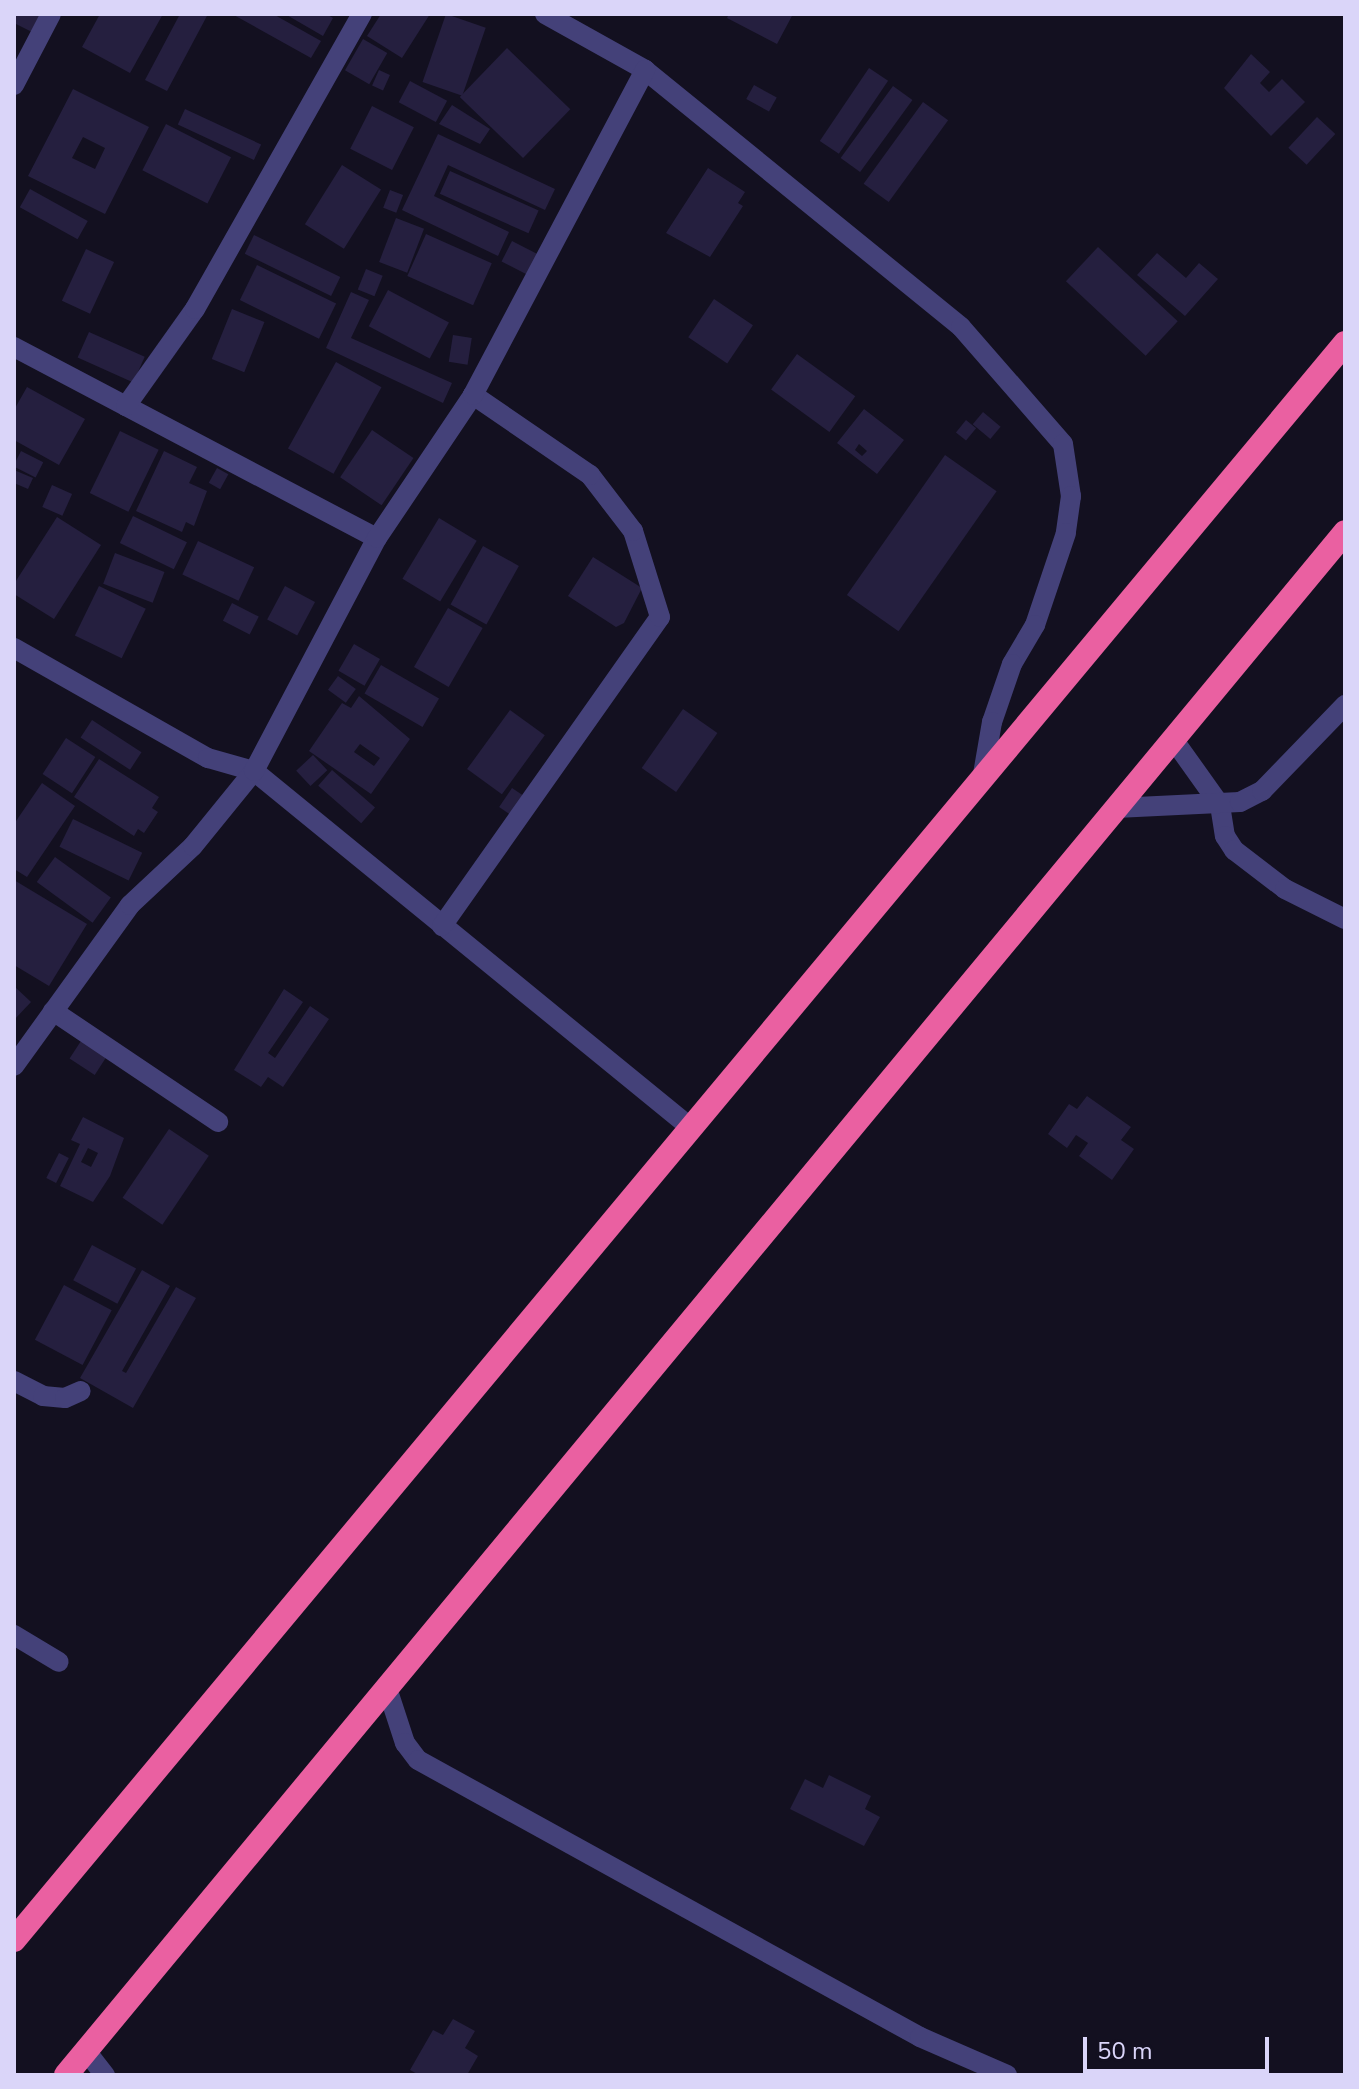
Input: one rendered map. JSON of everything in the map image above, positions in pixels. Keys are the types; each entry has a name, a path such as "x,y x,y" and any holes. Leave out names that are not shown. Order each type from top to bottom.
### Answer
{"highway":[{"path":"14,1940 1345,343"},
{"path":"66,2075 1345,532"}],"street":[{"path":"14,85 21,53 51,14"},
{"path":"126,406 195,309 362,14"},
{"path":"545,14 645,70 961,327 1063,444 1071,496 1066,533 1035,625 1012,664 992,722 982,780"},
{"path":"14,1066 130,905 193,846 254,771 377,538 473,395 645,70"},
{"path":"14,347 377,538"},
{"path":"442,926 660,617 633,531 590,475 473,395"},
{"path":"14,648 208,758 254,771 691,1128"},
{"path":"1116,808 1220,805 1262,791 1345,705"},
{"path":"1173,739 1220,805 1225,836 1234,850 1285,889 1345,919"},
{"path":"53,1011 218,1122"},
{"path":"14,1381 43,1396 65,1398 81,1391"},
{"path":"14,1635 59,1662"},
{"path":"387,1688 405,1743 418,1760 920,2037 1007,2075"},
{"path":"86,2051 105,2075"}],"building":[{"path":"16,14 41,14 32,32 14,23"},
{"path":"100,14 163,14 130,73 82,47"},
{"path":"180,14 208,14 167,91 145,80"},
{"path":"232,14 273,14 321,41 311,58"},
{"path":"285,14 326,14 333,18 323,36"},
{"path":"381,14 430,14 402,58 367,36"},
{"path":"446,14 486,28 462,96 423,82"},
{"path":"729,14 793,14 777,44 727,18"},
{"path":"363,39 387,53 369,84 345,70"},
{"path":"507,48 570,109 523,158 460,97"},
{"path":"1251,54 1270,72 1260,83 1269,92 1282,79 1305,102 1271,136 1224,88"},
{"path":"869,68 888,81 839,154 820,141"},
{"path":"379,70 390,75 383,90 372,86"},
{"path":"410,81 447,101 436,122 399,102"},
{"path":"754,85 777,98 769,112 746,99"},
{"path":"893,86 912,100 860,172 841,158"},
{"path":"73,89 149,127 105,214 28,176","holes":["83,137 105,148 95,169 72,158"]},
{"path":"923,102 948,120 889,202 864,184"},
{"path":"452,105 490,129 480,144 439,124"},
{"path":"372,106 414,127 392,170 350,149"},
{"path":"185,109 261,144 254,160 178,124"},
{"path":"1317,117 1335,134 1307,165 1288,148"},
{"path":"166,124 231,157 207,203 142,170"},
{"path":"438,134 555,189 545,210 448,165 434,196 509,232 498,256 402,210"},
{"path":"342,165 381,189 344,249 305,224"},
{"path":"708,168 745,192 738,203 743,206 710,257 666,233"},
{"path":"450,171 539,210 528,233 440,194"},
{"path":"30,189 88,221 78,239 20,207"},
{"path":"390,190 403,195 396,213 383,208"},
{"path":"396,218 424,229 407,273 379,262"},
{"path":"426,234 492,263 473,305 407,276"},
{"path":"254,235 340,277 331,296 245,254"},
{"path":"512,241 538,254 527,275 502,261"},
{"path":"1098,247 1178,321 1146,356 1066,281"},
{"path":"86,249 114,262 90,314 62,301"},
{"path":"1157,253 1186,278 1199,263 1218,279 1185,316 1137,275"},
{"path":"257,265 336,304 319,339 240,300"},
{"path":"366,269 383,276 374,296 358,289"},
{"path":"388,290 449,322 430,359 369,326"},
{"path":"351,292 369,300 351,338 452,383 443,403 326,348"},
{"path":"714,299 753,325 727,363 688,337"},
{"path":"232,309 264,322 244,372 212,359"},
{"path":"89,332 145,357 133,382 78,358"},
{"path":"453,335 472,338 468,365 449,362"},
{"path":"797,354 855,396 829,432 771,390"},
{"path":"336,362 381,387 333,474 288,449"},
{"path":"27,387 85,419 59,465 14,440 14,410"},
{"path":"864,409 904,440 877,474 837,443","holes":["859,444 867,451 862,456 855,450"]},
{"path":"983,412 1001,427 990,439 973,424"},
{"path":"966,420 976,428 966,441 956,432"},
{"path":"372,430 413,458 382,505 340,477"},
{"path":"120,431 159,450 128,512 90,493"},
{"path":"21,451 43,462 36,477 14,467"},
{"path":"164,451 197,467 189,483 207,491 194,526 186,522 182,532 136,511"},
{"path":"945,455 997,491 899,631 847,595"},
{"path":"217,468 228,474 220,489 209,483"},
{"path":"14,470 33,478 28,489 14,483"},
{"path":"52,485 72,494 62,516 42,507"},
{"path":"133,516 187,542 174,569 120,543"},
{"path":"57,517 101,545 54,619 14,594 14,584"},
{"path":"439,518 477,541 440,602 402,579"},
{"path":"198,541 254,567 239,601 182,575"},
{"path":"483,546 519,566 486,624 451,605"},
{"path":"115,553 164,572 153,603 103,584"},
{"path":"593,557 642,588 624,623 616,627 568,596"},
{"path":"99,586 146,609 122,658 75,635"},
{"path":"285,586 315,602 297,636 267,620"},
{"path":"232,603 259,617 250,634 223,621"},
{"path":"448,608 483,628 449,687 414,667"},
{"path":"354,644 380,659 364,686 338,671"},
{"path":"381,665 439,698 423,727 364,694"},
{"path":"338,676 356,689 346,703 328,690"},
{"path":"359,696 410,739 371,794 309,751 342,703 351,708","holes":["360,744 380,758 374,766 354,752"]},
{"path":"683,709 717,733 676,792 642,768"},
{"path":"510,710 545,735 502,794 467,769"},
{"path":"92,720 141,752 130,770 81,738"},
{"path":"66,738 95,757 72,793 43,774"},
{"path":"313,755 327,770 311,786 296,771"},
{"path":"99,759 159,797 152,808 158,812 144,833 138,829 134,836 74,797"},
{"path":"332,770 375,807 361,823 318,786"},
{"path":"42,783 75,806 27,877 14,869 14,824"},
{"path":"512,788 527,798 514,817 499,807"},
{"path":"73,819 142,853 129,881 59,847"},
{"path":"55,857 111,898 93,923 37,882"},
{"path":"14,880 87,924 49,986 14,965"},
{"path":"14,986 31,1002 14,1020"},
{"path":"284,989 303,1002 268,1053 275,1058 310,1006 329,1019 283,1087 268,1077 261,1087 234,1070"},
{"path":"81,1041 106,1057 95,1075 70,1059"},
{"path":"1087,1096 1131,1127 1121,1140 1134,1149 1112,1180 1079,1156 1088,1143 1076,1135 1067,1148 1048,1134 1069,1104 1077,1109"},
{"path":"83,1117 124,1138 110,1176 93,1202 60,1186 80,1144 71,1140","holes":["88,1148 98,1153 91,1167 81,1162"]},
{"path":"169,1129 209,1156 162,1225 123,1198"},
{"path":"59,1153 69,1158 56,1183 46,1178"},
{"path":"92,1245 136,1268 117,1304 73,1280"},
{"path":"142,1270 170,1286 122,1371 126,1373 176,1287 196,1298 133,1408 80,1378"},
{"path":"64,1285 112,1310 83,1365 35,1340"},
{"path":"829,1775 871,1796 865,1809 880,1817 864,1846 790,1809 805,1779 823,1788"},
{"path":"453,2019 475,2031 465,2048 478,2056 467,2075 419,2075 410,2070 433,2030 443,2035"}]}
